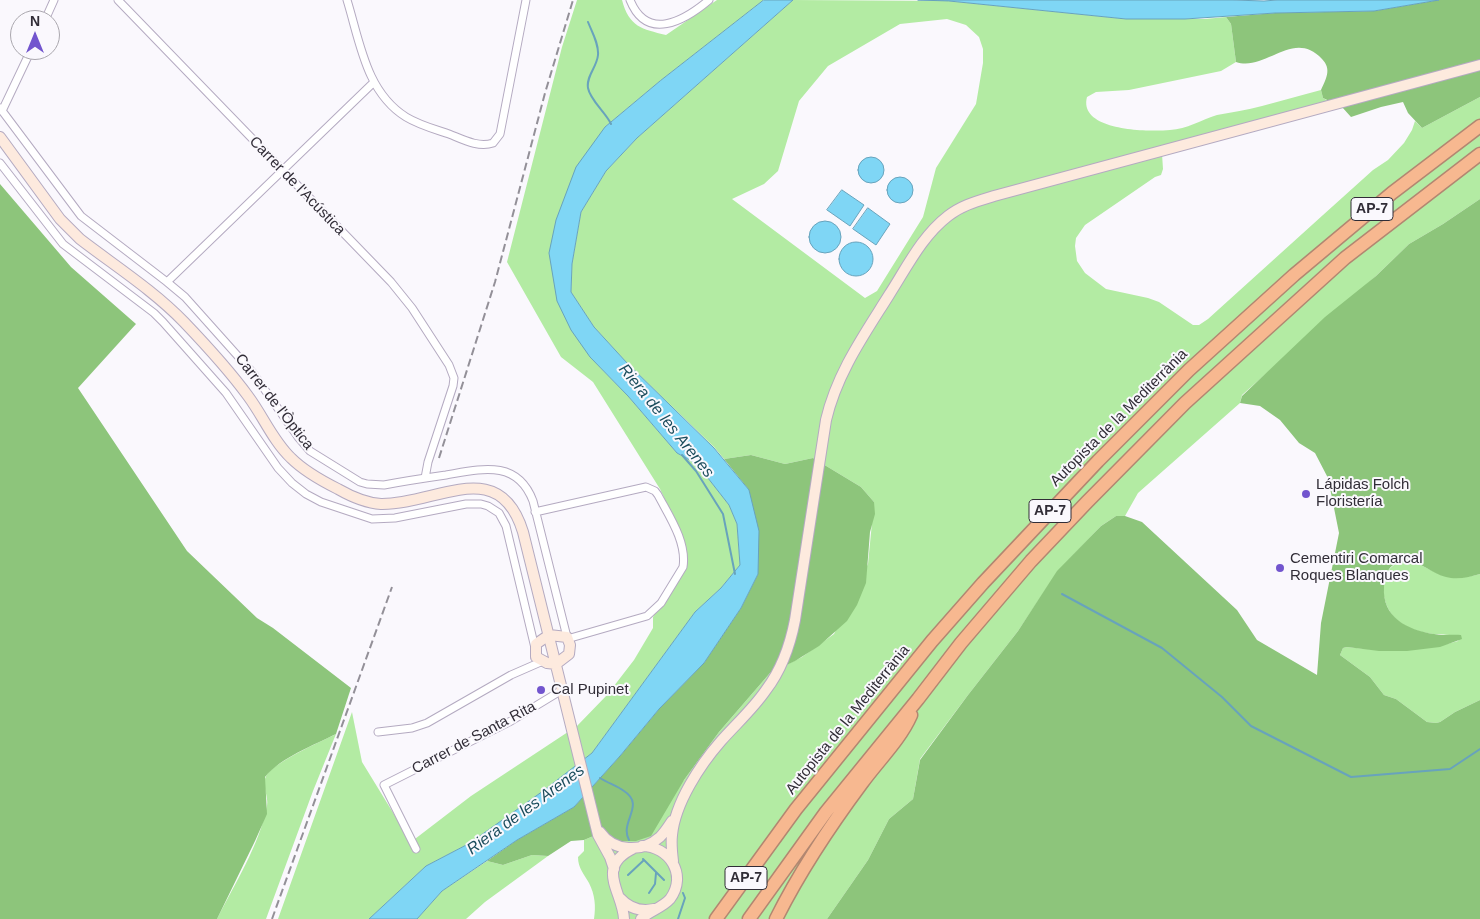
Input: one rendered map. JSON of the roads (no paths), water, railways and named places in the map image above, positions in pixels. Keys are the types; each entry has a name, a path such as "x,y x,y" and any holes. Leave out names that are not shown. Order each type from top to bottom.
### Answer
{"highway":[{"name":"Autopista de la Mediterrània","path":"719,917 796,810 932,641 983,582 1098,460 1189,370 1308,262 1392,193 1480,126"},
{"name":"AP-7","path":"749,919 826,812 961,643 1031,562 1118,470 1172,416 1345,258 1454,172 1480,154"},
{"path":"776,919 791,889 861,784 904,729 918,699"}],"main road":[{"path":"614,869 620,858 658,838 676,816 704,763 766,691 784,659 795,620 826,420 835,389 841,374 869,327 920,246 938,225 958,210 994,196 1480,65"},
{"path":"0,138 70,230 162,301 184,322 242,388 278,442 300,466 337,489 371,503 394,503 478,488 491,491 502,497 510,505 520,524 556,637 556,664 562,690 600,840 610,857 614,869 613,882 624,919"},
{"path":"556,637 570,645 569,654 556,664 547,664 538,656 536,644 556,637"},
{"path":"641,919 667,902 674,891 677,874 673,861 672,835 676,816"},
{"path":"596,823 609,843 622,848 659,849 673,861"},
{"path":"616,893 623,902 632,908 642,910 656,909"}],"street":[{"name":"Carrer de l'Acústica","path":"118,0 401,294 452,371 453,386 430,454 425,478"},
{"path":"347,0 373,83 381,94 397,110 419,124 478,145 493,143 500,134 526,0"},
{"path":"630,0 639,16 645,21 660,25 680,20 695,12 709,0"},
{"path":"1,109 26,60"},
{"path":"167,282 373,83"},
{"name":"Carrer de l'Òptica","path":"1,109 81,216 184,297 253,372 304,443 318,456 353,478 367,484 384,485 480,469 500,470 514,476 526,487 535,512 562,625 556,637"},
{"path":"0,163 63,244 154,313 163,322 226,393 243,415 271,460 299,490 321,502 372,519 395,518 474,503 488,506 499,513 506,526 538,656 528,667 427,723 412,728 378,732"},
{"path":"530,624 534,633 556,637 640,619 651,613 661,603 683,567 684,561 679,537 658,495 655,490 646,487 535,512"},
{"name":"Carrer de Santa Rita","path":"416,849 384,786 511,721 562,690"}],"water":[{"path":"764,0 793,0 637,138 606,171 581,212 572,264 571,292 594,327 627,363 714,448 749,490 759,531 758,574 741,608 704,663 659,709 574,807 517,840 442,891 417,919 369,919 426,866 470,843 592,753 695,612 721,588 740,565 737,524 729,505 697,464 677,453 628,396 590,357 571,330 557,301 549,253 556,220 576,167 605,127 660,81"},
{"path":"918,0 1439,0 1374,11 1275,13 1185,19 1126,19 949,1"},
{"path":"871,157 880,161 884,170 880,179 871,183 862,179 858,170 862,161"},
{"path":"900,177 909,181 913,190 909,199 900,203 891,199 887,190 891,181"},
{"path":"842,190 864,205 850,226 827,210"},
{"path":"868,208 890,224 876,245 853,229"},
{"path":"825,221 837,225 841,237 837,249 825,253 813,249 809,237 813,225"},
{"path":"856,242 868,247 873,259 868,271 856,276 844,271 839,259 844,247"}],"waterway":[{"path":"588,22 598,51 589,79 589,93 611,124"},
{"name":"Riera de les Arenes","path":"682,455 696,471 723,514 735,574"},
{"path":"1062,594 1162,648 1222,697 1251,726 1351,777 1450,769 1480,749"},
{"path":"600,778 621,789 630,796 633,802 627,827 629,840"},
{"path":"643,859 664,880"},
{"path":"628,875 644,860"},
{"path":"649,893 655,884 656,873"},
{"path":"678,919 685,898 683,893"}],"railway":[{"path":"439,458 495,282 545,93 573,0"},
{"path":"272,919 392,587"}],"place":[{"name":"Lápidas Folch Floristería","path":"1306,494"},
{"name":"Cementiri Comarcal Roques Blanques","path":"1280,568"},
{"name":"Cal Pupinet","path":"541,690"}]}
